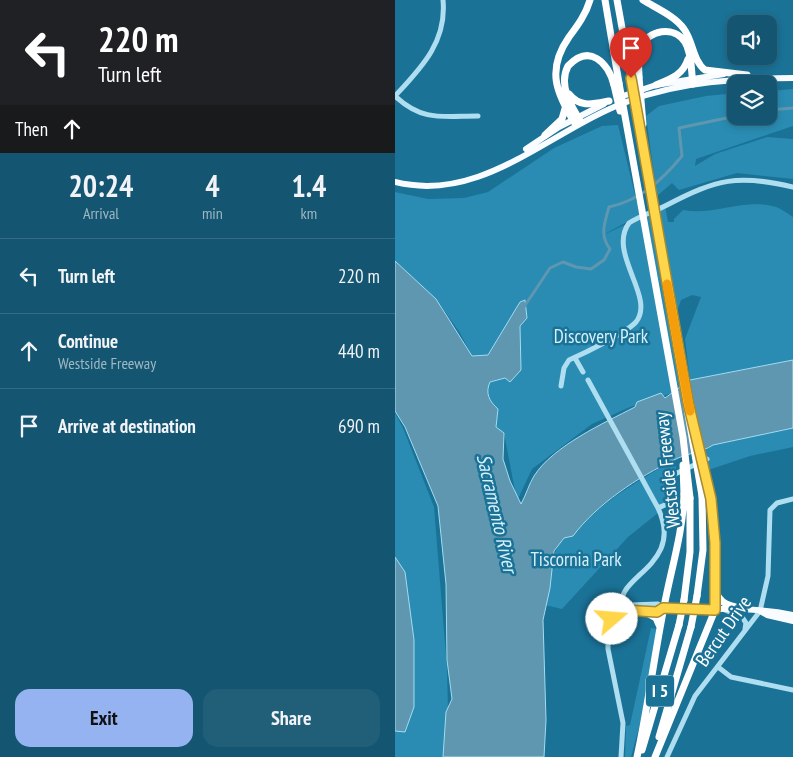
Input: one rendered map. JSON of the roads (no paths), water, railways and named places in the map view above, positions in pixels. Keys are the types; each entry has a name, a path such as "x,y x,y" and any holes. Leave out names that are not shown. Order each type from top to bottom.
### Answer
{"highway":[{"path":"577,121 566,105 555,80 555,65 561,48 584,15 590,0"},
{"name":"Westside Freeway","path":"605,0 617,84 634,165 683,437 690,552 679,625 638,757"},
{"name":"Westside Freeway","path":"617,0 688,402 702,496 703,550 697,596 691,627 654,757"},
{"path":"643,0 683,27 692,54 695,80"},
{"path":"644,154 639,50 644,42 653,34 667,31 677,34 685,42 700,66 708,72 747,75"},
{"path":"656,85 680,73 692,54"},
{"path":"577,121 565,87 565,75 568,66 575,60 587,56 600,60 607,66 617,84"},
{"path":"565,87 571,97 583,104 609,101"},
{"path":"545,136 562,119 566,105"},
{"path":"654,757 715,610 714,527 708,484 688,402"},
{"path":"638,757 649,703 663,608 687,496"},
{"path":"715,589 721,602 746,609"},
{"path":"643,611 656,618 659,623 660,633"}],"main road":[{"path":"395,182 425,187 455,185 482,177 506,165 609,101 656,85 727,77"},
{"path":"777,77 793,78"},
{"path":"506,165 545,136 577,121 629,101 695,80 793,78"},
{"path":"663,608 746,609 760,611 767,615 793,621"},
{"path":"760,611 767,609 793,616"}],"street":[{"path":"443,0 443,23 435,46 424,64 395,96 409,109 422,115 478,116"},
{"path":"561,386 566,363 626,329 638,318 641,305 623,248 623,232 629,223 716,182 735,179 759,180 793,187"},
{"path":"575,358 583,372"},
{"path":"588,380 655,502 663,506"},
{"path":"623,610 620,602 622,594 653,562 663,545 663,506 673,476 707,459"},
{"name":"Bercut Drive","path":"667,757 692,702 760,611 769,576 770,510 777,503 793,499"},
{"path":"621,757 622,719 610,659 607,633 612,619 623,610 630,605 658,604 663,608 657,612 623,610"},
{"path":"725,610 744,619 746,625 742,634"},
{"path":"718,667 731,677 793,690"}],"water":[{"name":"Sacramento River","path":"395,261 436,299 472,356 488,355 520,302 525,300 527,318 520,326 521,370 510,382 505,378 490,382 488,390 490,400 498,409 496,427 504,433 503,459 510,481 521,504 534,476 553,455 580,436 635,407 637,402 661,393 665,398 690,380 793,360 793,428 713,445 660,467 606,502 573,536 564,538 554,551 550,588 543,620 546,720 544,757 443,757 446,712 452,699 447,660 446,584 438,506 405,427 395,411"},
{"path":"395,557 405,572 414,640 414,707 405,732 395,731"}],"waterway":[{"path":"777,109 793,108"},
{"path":"524,307 550,268 563,262 576,267 591,269 604,260 610,249 604,234 609,207 621,204 650,188 682,156 679,128 727,118"}],"park label":[{"name":"Discovery Park","path":"601,336"},
{"name":"Tiscornia Park","path":"576,559"}]}
